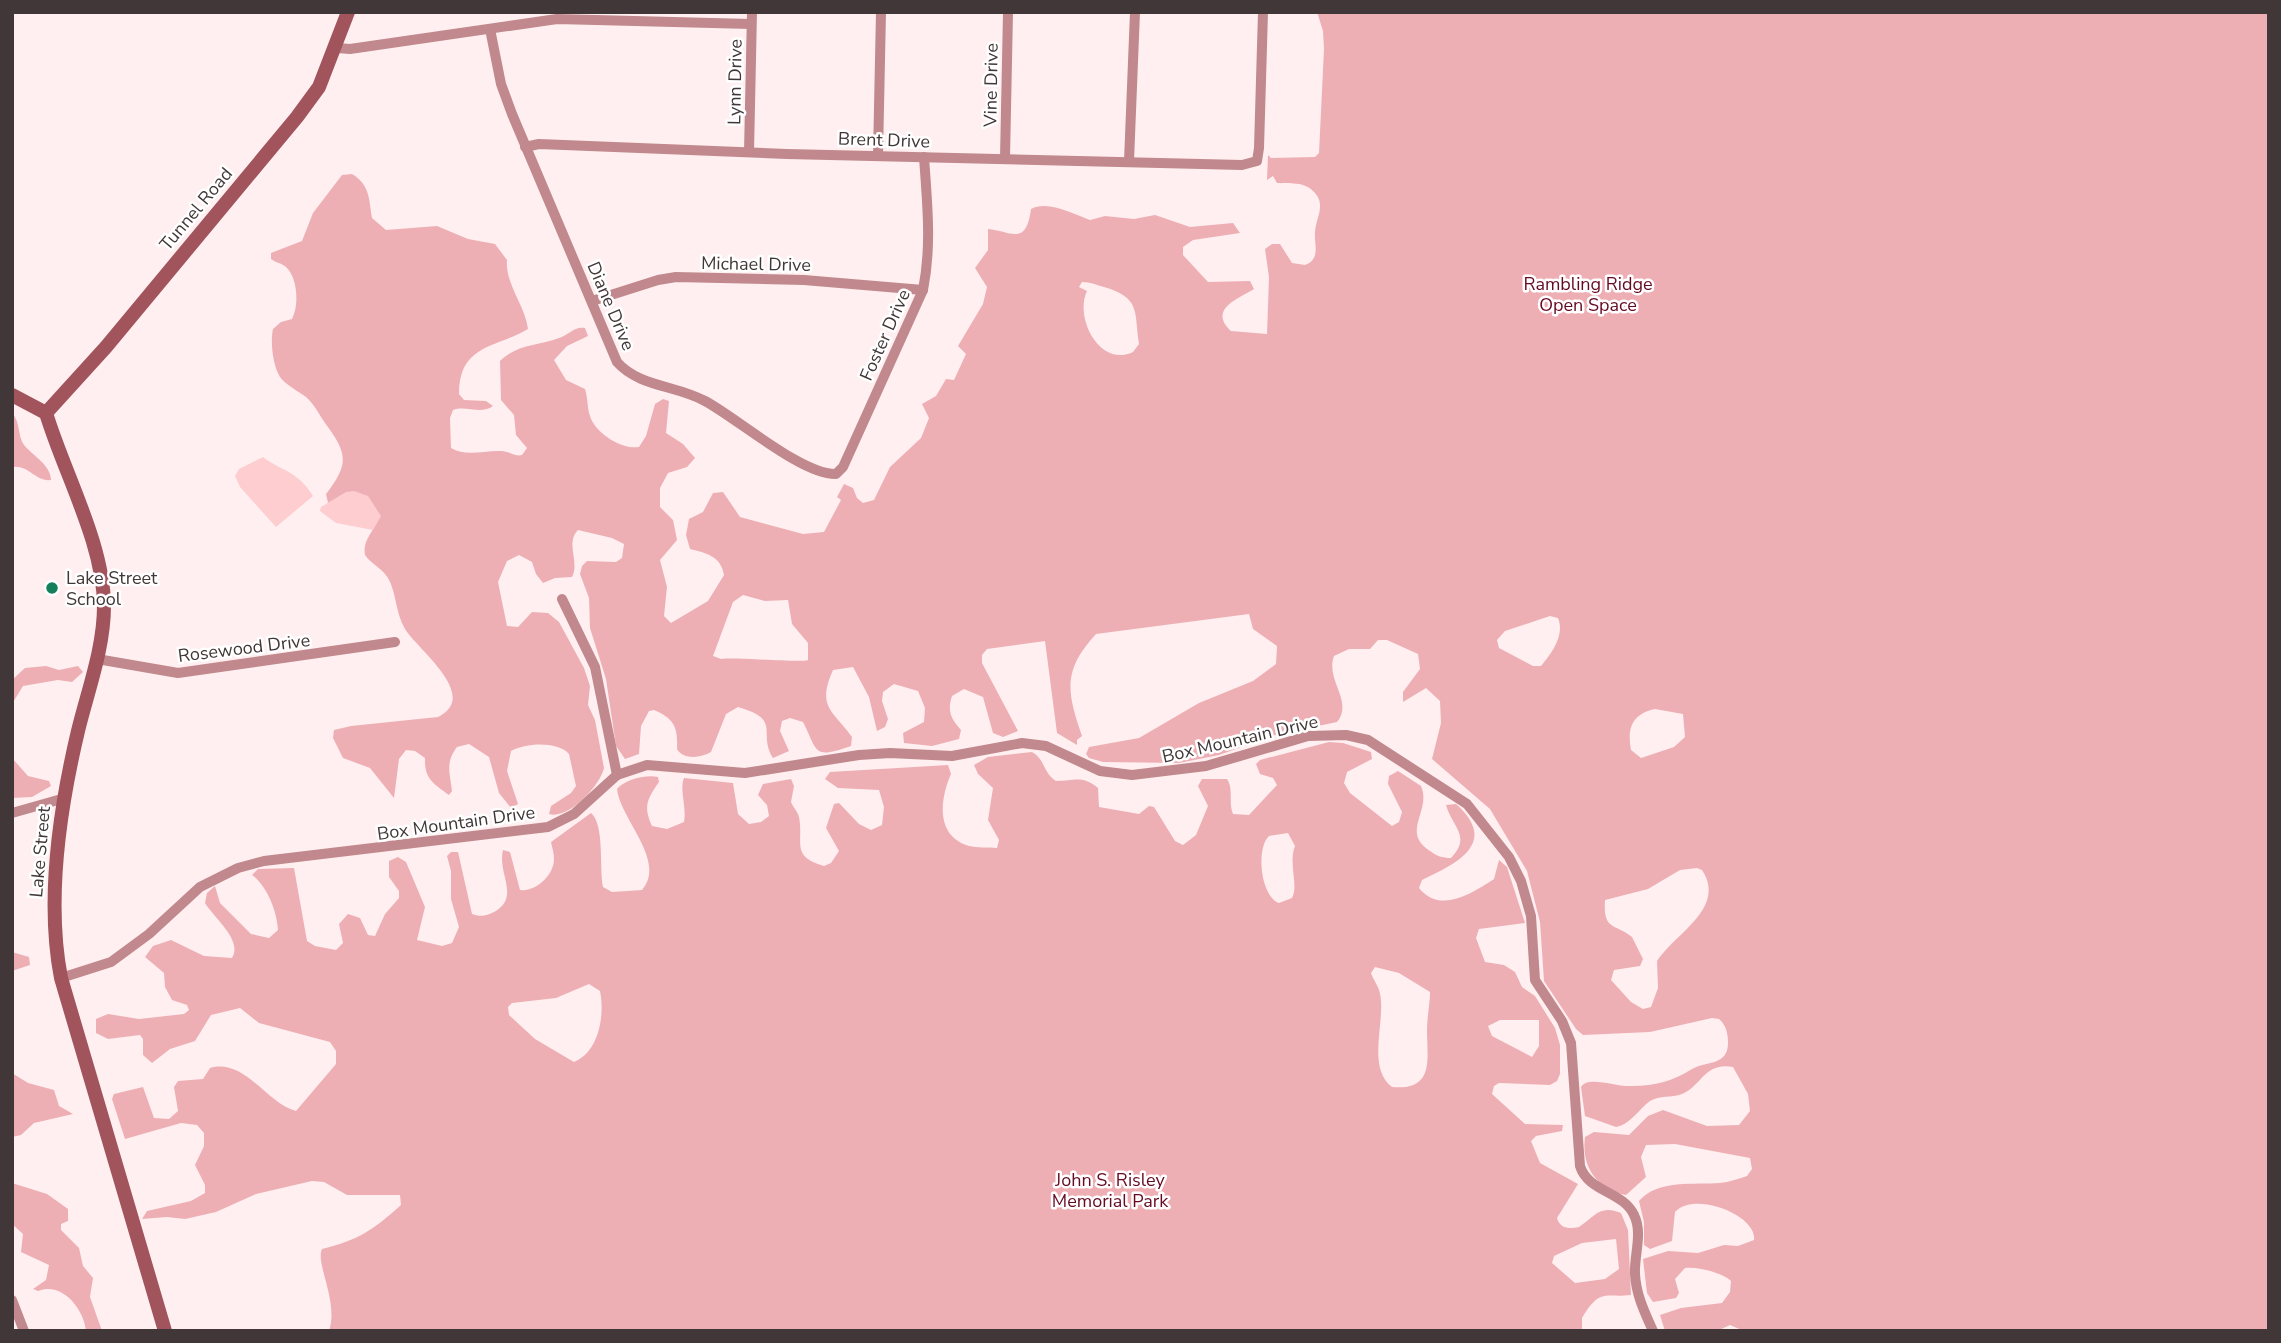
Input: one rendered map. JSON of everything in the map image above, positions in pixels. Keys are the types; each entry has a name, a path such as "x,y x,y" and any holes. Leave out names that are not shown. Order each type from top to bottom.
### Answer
{"main road":[{"name":"Tunnel Road","path":"46,413 106,347 297,117 319,87 337,48 348,12"},
{"path":"12,395 46,413"},
{"name":"Lake Street","path":"46,413 100,575 103,622 65,798 53,925 61,978 165,1331"}],"street":[{"name":"Lynn Drive","path":"749,152 752,12"},
{"path":"878,155 881,12"},
{"name":"Vine Drive","path":"1005,158 1008,12"},
{"path":"1129,161 1135,12"},
{"name":"Brent Drive","path":"525,147 539,144 1242,165 1257,161 1259,148 1263,12"},
{"path":"337,48 350,49 576,18 751,24"},
{"name":"Diane Drive","path":"490,29 501,84 525,147 617,362 628,374 702,399 801,463 827,474 836,474"},
{"name":"Foster Drive","path":"836,474 843,467 923,290 929,261 924,157"},
{"name":"Michael Drive","path":"592,301 676,277 804,280 923,290"},
{"path":"562,599 595,667 617,775"},
{"name":"Rosewood Drive","path":"97,659 178,673 396,642"},
{"name":"Box Mountain Drive","path":"61,978 111,962 149,934 200,887 238,868 264,861 548,827 569,818 617,775 636,767 657,765 745,773 866,754 952,756 1022,743 1046,746 1100,771 1132,775 1206,766 1321,735 1346,735 1378,745 1467,804 1509,857 1521,881 1531,916 1535,980 1562,1021 1571,1043 1580,1166 1588,1180 1621,1201 1634,1213 1639,1232 1636,1287 1653,1331"},
{"path":"12,813 65,798"},
{"path":"12,1300 24,1331"}],"green space":[{"name":"Rambling Ridge Open Space","path":"1317,12 2269,12 2269,1331 1744,1331 1730,1325 1717,1331 1665,1331 1660,1315 1681,1308 1722,1303 1730,1292 1731,1281 1710,1271 1685,1268 1675,1279 1679,1293 1676,1298 1653,1302 1647,1293 1643,1259 1668,1251 1698,1253 1724,1245 1738,1246 1754,1240 1753,1231 1746,1222 1724,1209 1710,1205 1684,1206 1675,1212 1672,1241 1650,1249 1644,1245 1644,1222 1639,1201 1656,1189 1666,1186 1720,1183 1747,1176 1752,1169 1750,1158 1675,1144 1646,1145 1641,1157 1646,1177 1626,1195 1607,1188 1593,1175 1586,1158 1585,1137 1594,1132 1629,1135 1648,1116 1663,1110 1707,1126 1739,1125 1750,1111 1748,1094 1733,1067 1723,1066 1709,1071 1682,1094 1650,1101 1630,1120 1616,1127 1585,1116 1581,1087 1589,1082 1621,1086 1653,1084 1715,1062 1724,1056 1727,1050 1726,1030 1719,1019 1712,1018 1650,1032 1583,1035 1576,1029 1544,981 1540,922 1527,871 1490,809 1432,759 1441,723 1440,701 1426,688 1403,702 1403,692 1420,669 1418,654 1387,640 1378,640 1370,649 1349,649 1334,656 1333,673 1342,706 1337,722 1275,735 1219,755 1179,763 1103,762 1089,758 1086,754 1089,747 1139,738 1199,703 1253,681 1276,664 1277,646 1253,629 1249,614 1096,634 1077,659 1071,682 1073,707 1082,736 1077,740 1077,745 1057,733 1045,641 987,649 982,655 982,663 1018,731 1003,737 993,733 983,697 964,689 952,696 950,706 952,718 961,730 959,739 932,746 904,743 903,733 924,722 925,708 918,691 894,684 883,692 882,701 888,719 885,727 877,731 869,697 853,667 833,670 826,693 829,708 852,737 851,746 829,752 818,750 803,722 790,718 782,721 780,731 789,751 773,758 767,741 765,722 752,712 738,707 726,714 711,752 697,757 688,756 677,749 674,725 667,717 654,710 649,711 641,726 639,754 625,759 616,746 606,679 590,628 589,598 580,574 587,561 616,562 622,558 624,544 612,538 578,530 574,535 572,547 572,577 555,578 543,583 532,562 519,555 507,561 498,582 507,626 518,627 532,612 548,613 559,622 584,668 590,686 588,705 595,720 604,768 596,784 582,800 565,812 549,814 551,806 571,793 576,786 569,754 549,745 533,745 511,751 507,771 518,804 511,808 499,793 489,757 469,744 457,747 451,758 449,768 452,791 449,795 431,780 426,771 425,758 415,751 406,750 399,759 394,798 370,768 343,758 333,738 334,730 438,717 449,708 453,697 450,685 442,673 405,629 388,578 365,555 366,544 379,514 367,499 358,493 347,494 328,503 326,494 342,466 343,458 338,442 312,403 280,377 274,360 273,329 281,322 292,319 296,300 295,285 290,272 271,259 271,253 302,241 313,213 342,175 352,174 362,183 368,193 372,218 386,230 437,226 468,239 495,244 507,260 509,278 528,329 482,350 472,356 465,365 459,394 464,400 486,401 493,406 484,410 453,410 450,418 451,448 463,452 501,451 522,455 527,448 516,435 514,415 501,400 500,361 513,351 559,338 578,328 585,328 588,336 567,346 554,360 566,380 585,389 590,416 603,434 625,446 639,447 646,436 655,404 663,399 669,401 666,433 683,444 695,458 687,467 668,473 660,488 660,507 673,520 677,540 660,560 667,587 664,616 671,623 708,601 724,575 716,559 690,549 686,535 689,519 703,512 713,493 723,492 740,517 803,534 824,532 841,500 837,497 844,484 853,488 857,498 863,503 874,500 890,467 921,438 929,418 922,404 936,396 946,379 954,380 966,354 958,346 983,304 987,287 975,268 988,250 988,229 1010,234 1021,233 1029,221 1031,209 1045,206 1090,220 1105,216 1134,219 1155,215 1190,227 1233,223 1240,233 1193,240 1183,247 1183,255 1208,282 1250,281 1254,289 1228,305 1222,316 1231,331 1267,334 1269,277 1265,249 1272,244 1280,244 1292,263 1305,265 1313,259 1316,251 1315,232 1320,211 1317,196 1305,186 1277,183 1273,176 1267,180 1268,155 1271,158 1315,157 1319,153 1323,31","holes":["1082,282 1093,284 1116,291 1130,301 1134,307 1139,344 1133,352 1121,355 1110,353 1093,338 1084,314 1087,291 1079,287","743,595 765,601 788,600 792,624 808,643 808,660 721,659 713,656 733,602","1550,616 1558,618 1560,624 1559,637 1541,666 1533,666 1499,648 1497,640 1505,631","1655,709 1683,714 1685,737 1674,747 1641,758 1631,750 1630,735 1633,723 1641,714","1697,868 1702,870 1708,884 1708,896 1696,919 1657,961 1658,988 1651,1007 1643,1009 1631,1002 1611,980 1614,970 1640,966 1643,959 1632,937 1608,922 1605,900 1648,889 1680,870"]},
{"path":"12,413 24,445 45,465 51,480 41,479 23,468 12,467"},
{"path":"46,666 59,670 78,666 83,672 72,682 58,680 23,686 12,704 12,680 25,668"},
{"name":"John S. Risley Memorial Park","path":"1329,742 1343,743 1371,752 1372,759 1347,772 1344,783 1350,793 1392,826 1399,822 1402,812 1388,784 1389,776 1398,771 1421,786 1423,804 1417,836 1421,844 1442,857 1451,858 1460,844 1459,832 1446,805 1456,804 1469,818 1474,830 1474,841 1459,859 1422,880 1419,888 1436,900 1456,899 1485,885 1494,879 1499,860 1507,867 1525,923 1479,929 1476,938 1485,962 1504,965 1515,972 1522,987 1535,996 1555,1028 1560,1045 1560,1074 1557,1081 1550,1085 1499,1083 1494,1086 1492,1094 1525,1124 1563,1125 1562,1131 1536,1136 1531,1141 1540,1163 1578,1184 1557,1218 1560,1224 1569,1228 1579,1227 1598,1213 1608,1210 1621,1213 1628,1230 1631,1295 1599,1298 1582,1318 1582,1331 329,1331 331,1308 322,1264 322,1249 356,1238 373,1228 401,1205 400,1195 347,1195 324,1182 312,1181 256,1194 216,1212 185,1219 142,1219 147,1211 191,1201 205,1193 205,1185 195,1165 204,1146 204,1133 197,1125 181,1123 125,1139 112,1099 114,1094 143,1087 154,1118 169,1119 178,1111 174,1087 178,1081 203,1079 210,1068 223,1067 245,1075 275,1100 296,1111 336,1064 336,1051 330,1042 259,1023 240,1008 211,1015 195,1041 170,1049 152,1063 143,1055 143,1039 140,1035 108,1039 96,1033 96,1019 108,1014 139,1019 184,1014 189,1010 187,1005 172,1000 165,987 164,973 145,957 153,946 171,940 204,956 232,958 234,944 231,937 205,903 207,893 215,886 220,903 251,934 269,938 278,930 276,915 267,892 252,875 258,869 294,868 307,941 315,946 336,950 343,943 339,924 348,914 360,918 368,935 375,936 385,914 399,898 399,891 389,877 389,861 398,857 406,862 425,907 417,940 442,946 452,943 459,927 451,899 451,871 447,856 451,852 458,852 472,914 486,915 502,906 506,899 503,850 510,852 520,890 532,888 543,881 551,871 554,859 551,842 591,813 600,837 603,887 612,892 642,890 648,879 646,853 620,801 617,789 630,780 642,777 658,777 659,782 648,803 648,814 652,826 667,829 684,822 684,778 733,783 738,814 749,824 761,822 769,816 767,805 758,795 763,784 791,779 794,786 791,802 799,817 802,853 806,858 824,866 831,863 839,851 826,828 834,804 839,803 859,824 871,830 882,825 884,807 879,790 838,788 825,779 830,772 948,765 951,774 944,794 943,816 950,834 969,846 997,848 999,840 988,820 993,788 978,774 974,765 988,757 1032,752 1056,781 1083,780 1098,788 1099,807 1139,814 1149,806 1154,807 1175,841 1183,845 1196,835 1208,806 1198,786 1202,779 1227,779 1233,814 1249,815 1277,785 1273,778 1260,774 1256,764 1260,760","holes":["1288,833 1295,846 1294,893 1292,898 1279,903 1268,891 1262,871 1262,851 1269,836","1375,967 1399,973 1430,992 1426,1071 1416,1084 1392,1087 1384,1078 1378,1056 1381,1005 1379,991 1371,973","589,984 600,991 602,1011 595,1041 589,1050 574,1062 535,1039 509,1015 508,1007 512,1003 556,998","1500,1020 1539,1020 1539,1046 1532,1057 1492,1036 1488,1026","1616,1239 1619,1269 1605,1279 1575,1283 1552,1263 1554,1256 1582,1243"]},
{"path":"12,758 28,776 49,781 51,786 32,797 12,798"},
{"path":"12,952 29,957 30,965 12,971"},
{"path":"12,1073 28,1083 54,1090 59,1106 73,1114 34,1123 21,1135 12,1137"},
{"path":"12,1183 47,1194 68,1209 68,1221 61,1224 61,1230 79,1248 83,1266 93,1278 90,1297 102,1331 86,1331 81,1314 63,1293 33,1289 46,1280 49,1265 21,1252 23,1234 12,1224"}],"shaded area":[{"path":"263,457 302,481 313,496 276,527 240,487 235,476 239,469"},
{"path":"354,491 368,496 381,516 373,530 336,523 320,511 321,507 346,492"}],"place":[{"name":"Lake Street School","path":"52,588"}]}
